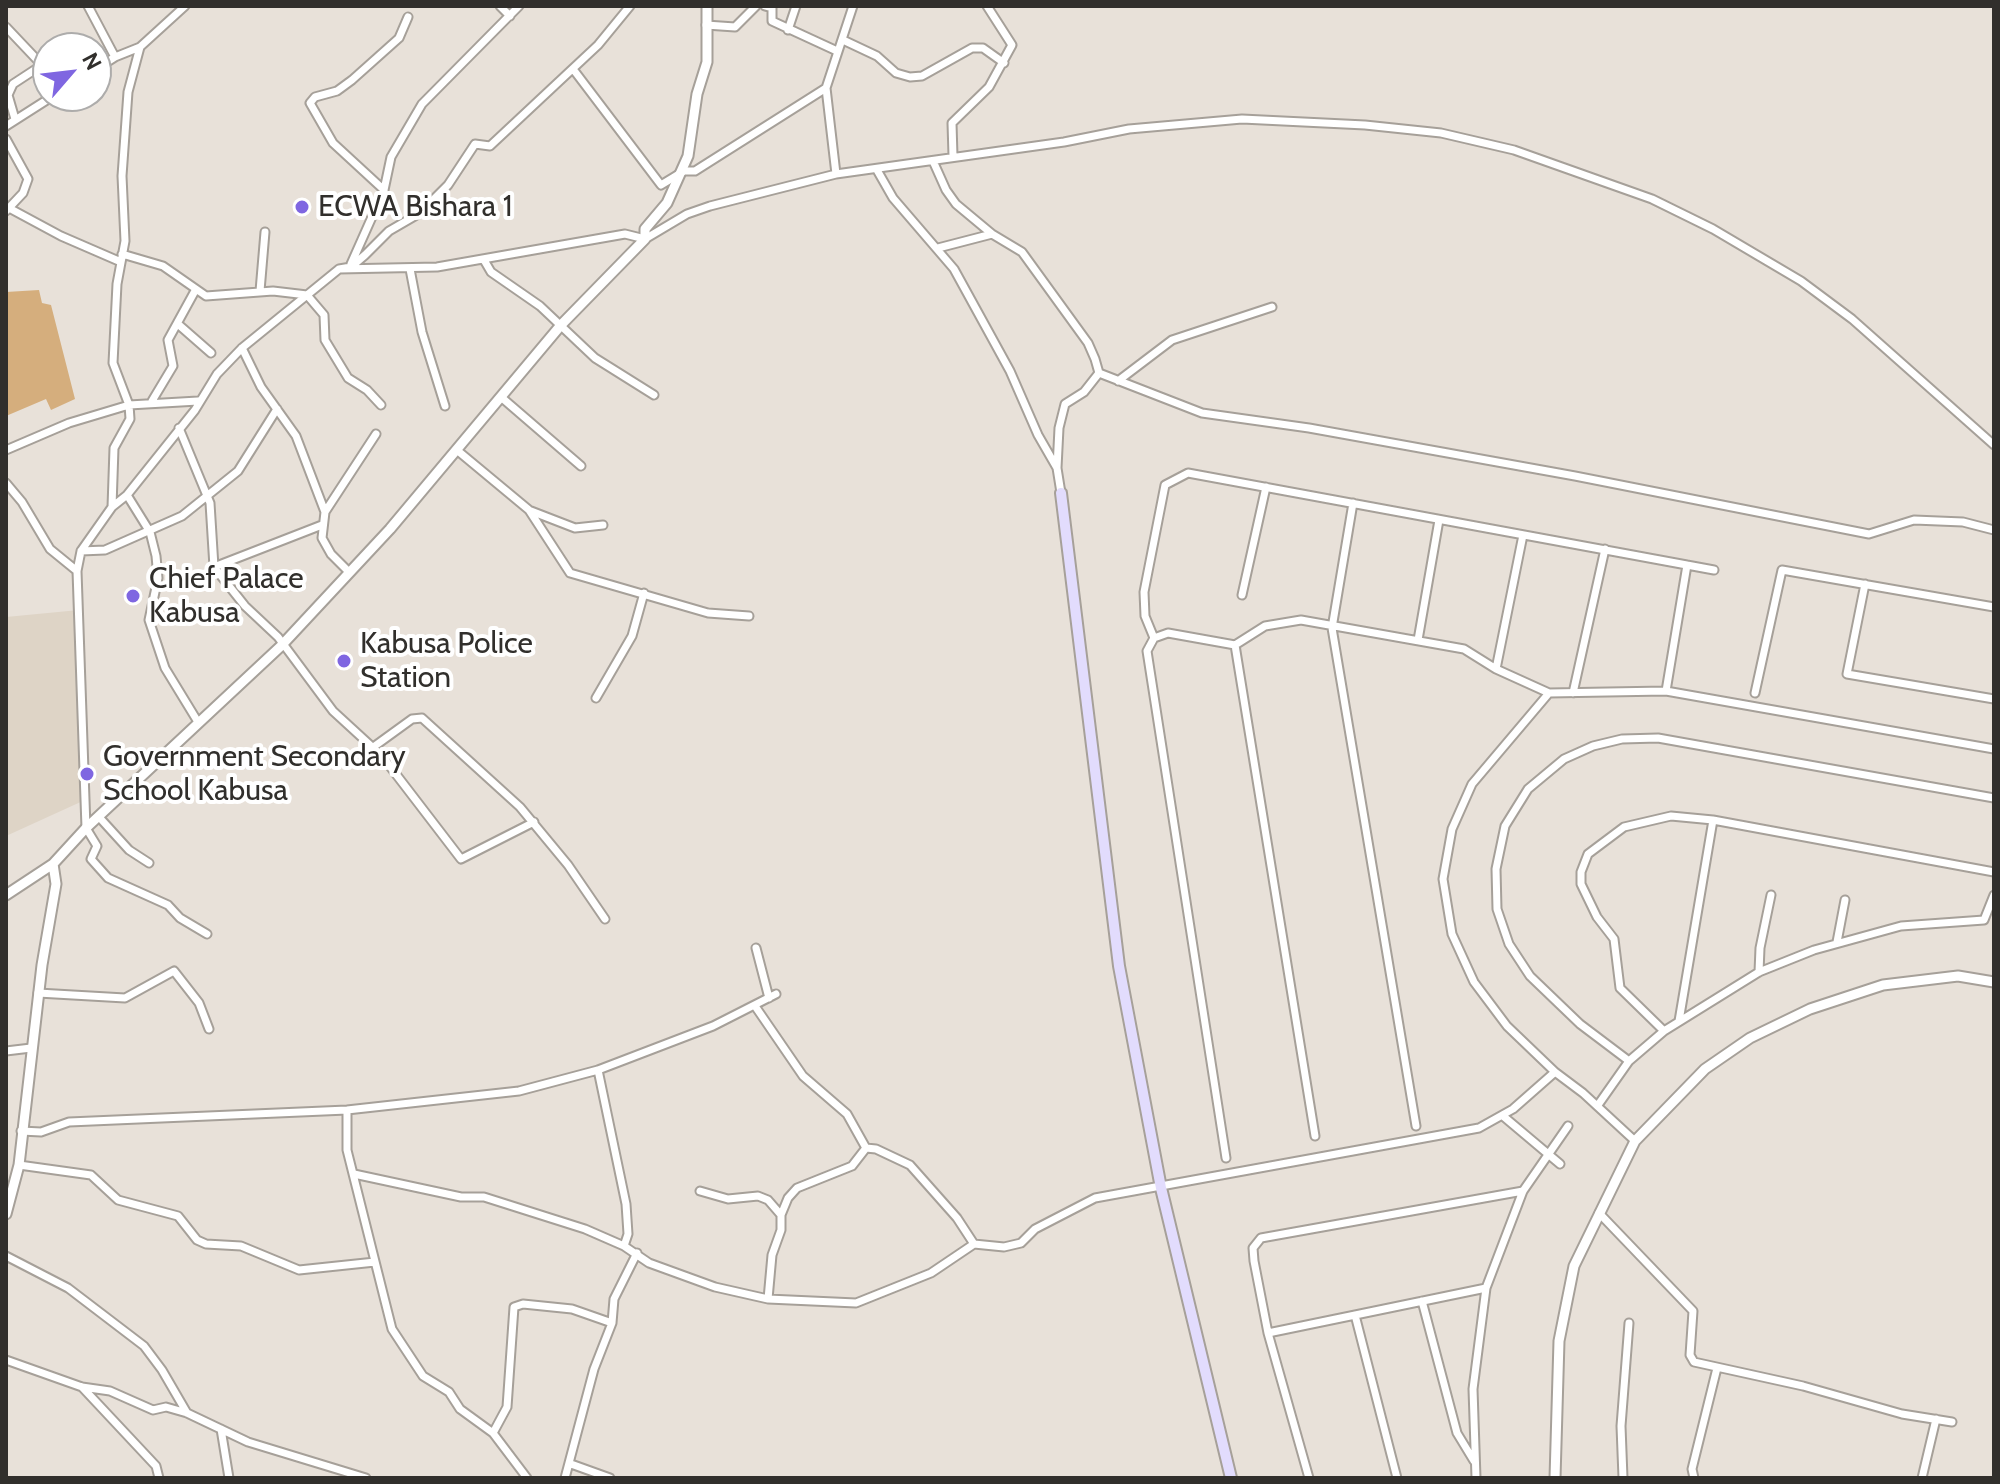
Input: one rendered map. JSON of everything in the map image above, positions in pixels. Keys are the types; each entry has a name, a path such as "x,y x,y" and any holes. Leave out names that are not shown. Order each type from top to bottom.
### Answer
{"main road":[{"path":"1061,493 1119,966 1161,1188 1231,1478"}],"street":[{"path":"88,6 115,57"},
{"path":"112,59 140,47 185,6"},
{"path":"500,6 510,16"},
{"path":"354,263 384,190 391,157 422,104 519,6"},
{"path":"207,934 180,918 168,905 108,878 91,859 97,846 86,828 77,571 81,551 112,507 127,495 242,348 339,269 354,263 389,231 420,213 436,198 475,144 490,146 573,69 630,6"},
{"path":"645,239 645,229 652,217 667,203 676,177 684,171 697,94 707,62 707,6"},
{"path":"706,25 735,27 756,6"},
{"path":"765,6 772,8 772,21 837,51"},
{"path":"788,30 796,6"},
{"path":"953,156 952,123 989,87 1012,45 987,6"},
{"path":"836,174 826,88 855,7"},
{"path":"384,190 333,143 310,103 352,80 399,38 408,17"},
{"path":"6,27 32,52"},
{"path":"843,40 877,56 896,73 910,77 922,76 972,48 983,48 1004,63"},
{"path":"112,507 114,448 130,419 129,405 113,363 122,258 128,92 140,47"},
{"path":"573,69 661,185 684,171 695,171 826,88"},
{"path":"15,119 8,95 13,84 32,72"},
{"path":"6,126 32,109"},
{"path":"6,895 53,864 86,828 281,646 458,451 561,325 645,239 698,210 836,174 1064,142 1129,129 1242,119 1297,119 1441,133 1514,150 1652,199 1766,258 1852,319 1994,445"},
{"path":"6,139 28,179 23,193 8,209 61,236 122,258 163,266 206,296 260,291 307,295 321,310 327,330 325,340 348,378 367,390 381,405"},
{"path":"933,161 946,190 992,234 1022,252 1088,343 1099,373 1202,413 1309,428 1575,476 1869,534 1926,519 1963,522 1994,530"},
{"path":"877,170 893,198 954,269 1010,371 1038,435 1057,468"},
{"path":"260,291 265,232"},
{"path":"339,269 410,269 484,260 625,234 645,239"},
{"path":"938,248 992,234"},
{"path":"484,260 491,272 561,325 595,358 654,395"},
{"path":"354,263 363,271"},
{"path":"410,269 422,332 445,406"},
{"path":"152,401 174,363 168,340 179,325 196,289"},
{"path":"1118,381 1172,340 1272,307"},
{"path":"179,325 211,353"},
{"path":"242,348 261,387 296,436 325,512"},
{"path":"1061,493 1057,468 1059,428 1065,404 1084,392 1099,373"},
{"path":"501,397 581,466"},
{"path":"6,450 69,423 129,405 152,401 198,401"},
{"path":"81,551 105,550 182,516 238,471 277,409"},
{"path":"179,428 206,497 213,529 214,567 245,606 267,624 333,711 382,756 461,859 524,830 534,822"},
{"path":"349,572 331,554 322,538 322,525 325,512 376,434"},
{"path":"458,451 529,510 551,541 564,569 708,613 749,616"},
{"path":"1154,638 1145,616 1144,592 1165,485 1188,473 1714,570"},
{"path":"6,483 22,502 50,549 77,571"},
{"path":"1242,595 1266,487"},
{"path":"127,495 150,532 158,578 149,620 165,668 198,722"},
{"path":"1353,503 1332,628 1416,1126"},
{"path":"529,510 575,528 603,525"},
{"path":"1418,640 1439,520"},
{"path":"214,567 322,525"},
{"path":"1496,669 1523,535"},
{"path":"1573,693 1605,549"},
{"path":"1666,691 1687,565"},
{"path":"1755,693 1780,571 1994,607"},
{"path":"1865,584 1847,674 1994,699"},
{"path":"596,698 632,636 644,593"},
{"path":"1226,1158 1147,651 1154,638 1168,633 1235,645 1265,626 1301,620 1332,628 1464,649 1496,669 1549,693 1666,691 1994,749"},
{"path":"1235,645 1315,1136"},
{"path":"1549,693 1472,784 1452,829 1443,879 1452,934 1474,982 1507,1026 1635,1141"},
{"path":"372,748 412,719 422,718 534,822 605,919"},
{"path":"1629,1061 1580,1024 1530,976 1509,944 1497,909 1496,869 1505,826 1528,789 1564,759 1607,742 1658,738 1994,798"},
{"path":"1664,1031 1620,988 1614,939 1591,908 1581,884 1581,872 1595,847 1624,827 1671,816 1713,820 1994,872"},
{"path":"99,817 129,850 149,863"},
{"path":"1679,1021 1713,820"},
{"path":"6,1212 19,1165 38,993 56,884 53,864"},
{"path":"1759,972 1760,948 1771,895"},
{"path":"1984,920 1994,895"},
{"path":"1837,942 1845,900"},
{"path":"1598,1105 1629,1061 1664,1031 1759,972 1837,942 1901,926 1984,920 1994,923"},
{"path":"21,1131 41,1132 69,1122 347,1110 519,1091 598,1070 755,1006 772,996 756,948"},
{"path":"38,993 125,998 174,971 199,1003 209,1029"},
{"path":"1555,1478 1559,1341 1574,1266 1635,1141 1705,1069 1750,1038 1810,1009 1883,985 1958,976 1994,982"},
{"path":"755,1006 803,1076 847,1114 866,1148"},
{"path":"6,1051 31,1048"},
{"path":"598,1070 626,1204 628,1234 624,1246"},
{"path":"354,1174 461,1197 484,1197 585,1229 624,1246 649,1263 726,1291 768,1299 856,1303 931,1273 974,1244 1012,1246 1021,1243 1035,1229 1095,1198 1452,1135 1503,1116 1555,1072"},
{"path":"347,1110 347,1150 392,1329 423,1376 449,1392 460,1409 493,1433 527,1478"},
{"path":"1503,1116 1560,1164"},
{"path":"1476,1478 1473,1389 1486,1288 1523,1191 1547,1152 1568,1126"},
{"path":"866,1148 876,1149 910,1165 957,1218 974,1244"},
{"path":"768,1299 772,1255 788,1198 797,1188 852,1166 866,1148"},
{"path":"19,1165 91,1175 118,1200 178,1216 197,1240 206,1244 241,1246 299,1270 375,1262"},
{"path":"700,1191 728,1199 758,1196 768,1200 781,1215"},
{"path":"1309,1478 1268,1333 1253,1248 1261,1238 1523,1191"},
{"path":"1599,1213 1689,1305 1695,1319 1691,1359 1717,1368 1952,1422"},
{"path":"565,1478 594,1369 612,1323 617,1292 637,1253"},
{"path":"6,1256 68,1288 144,1346 187,1413"},
{"path":"1268,1333 1486,1288"},
{"path":"1422,1301 1457,1433 1474,1461"},
{"path":"493,1433 507,1407 514,1307 523,1304 550,1305 596,1315 612,1323"},
{"path":"1355,1315 1397,1478"},
{"path":"1623,1478 1621,1426 1629,1323"},
{"path":"6,1360 82,1387 110,1391 153,1410 166,1407 187,1413 248,1442 366,1478"},
{"path":"1694,1478 1692,1469 1717,1368"},
{"path":"82,1387 156,1466 159,1478"},
{"path":"1922,1478 1936,1419"},
{"path":"221,1429 229,1478"},
{"path":"571,1464 610,1478"}],"shaded area":[{"path":"39,290 42,303 51,305 75,399 51,410 46,399 6,416 6,292"},
{"path":"79,610 85,800 6,836 6,617"}],"place":[{"name":"ECWA Bishara 1","path":"302,207"},
{"name":"Chief Palace Kabusa","path":"133,596"},
{"name":"Kabusa Police Station","path":"344,661"},
{"name":"Government Secondary School Kabusa","path":"87,774"}]}
